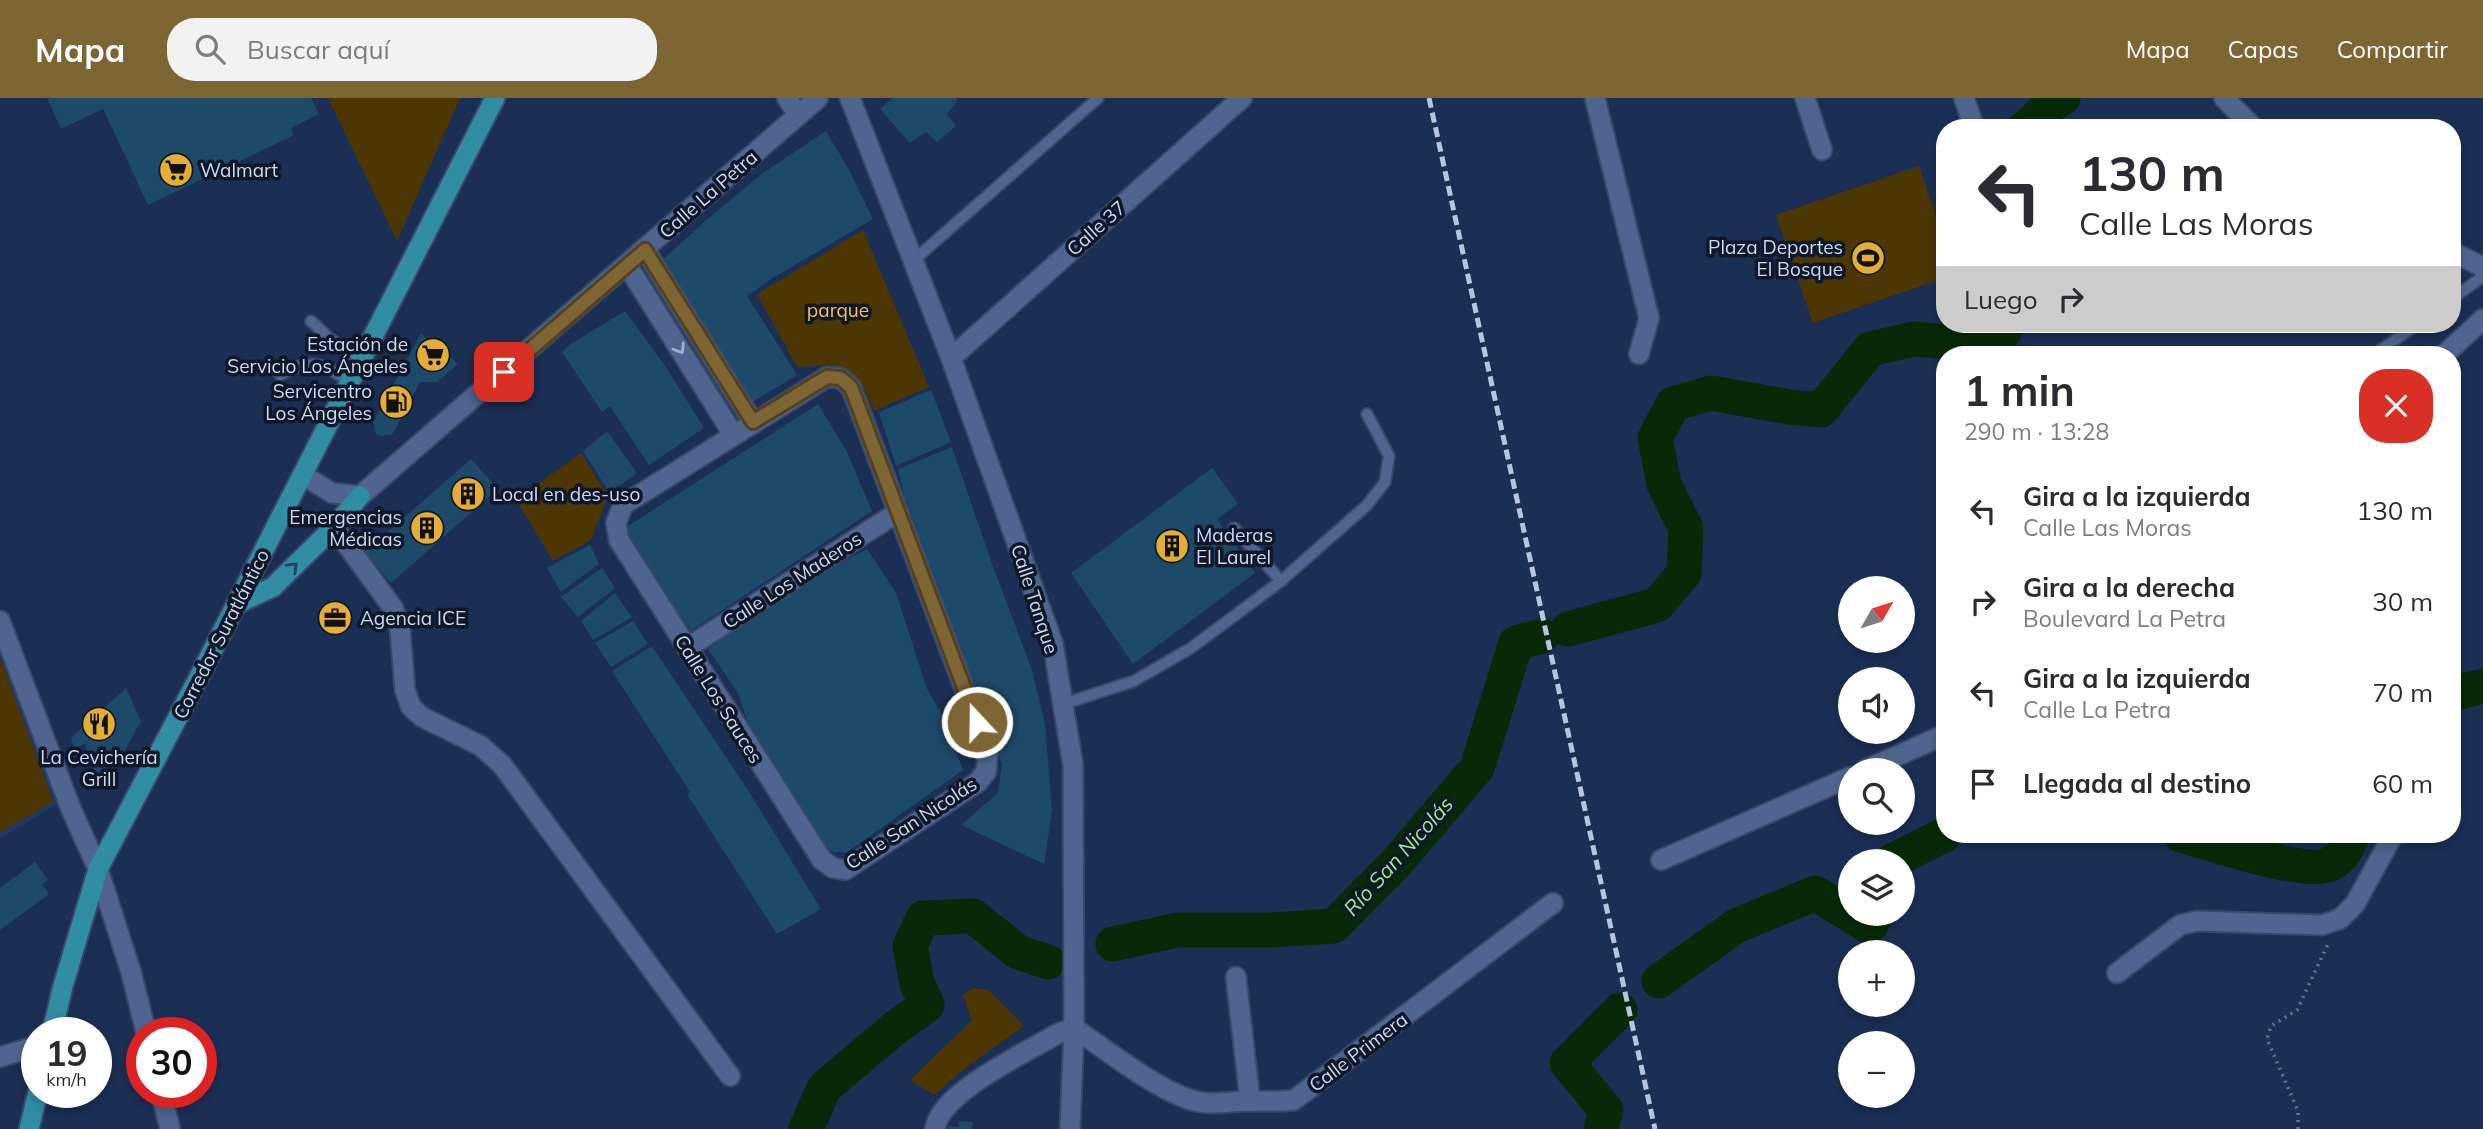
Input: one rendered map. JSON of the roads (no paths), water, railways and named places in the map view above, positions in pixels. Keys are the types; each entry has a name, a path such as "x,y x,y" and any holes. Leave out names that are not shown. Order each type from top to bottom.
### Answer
{"main road":[{"name":"Corredor Suratlántico","path":"56,1017 98,869 237,604 495,98"},
{"path":"237,604 273,587 334,527 360,496"},
{"path":"29,1129 34,1108"}],"street":[{"path":"787,98 798,115"},
{"name":"Calle La Petra","path":"360,496 818,98"},
{"name":"Calle Tanque","path":"850,98 951,358 1053,644 1073,765 1074,1028 1070,1129"},
{"name":"Calle 37","path":"951,358 1242,98"},
{"path":"1595,98 1649,318 1639,354"},
{"path":"1805,98 1822,149"},
{"path":"1964,98 1971,119"},
{"path":"2224,98 2245,119"},
{"path":"645,250 753,422"},
{"path":"2461,256 2483,267"},
{"path":"627,265 733,434 827,377 840,378 851,387 898,512"},
{"path":"2454,346 2483,319"},
{"name":"Calle Los Sauces","path":"733,434 623,505 616,523 619,540 822,860 833,868"},
{"path":"303,475 331,493 360,496"},
{"name":"Calle Los Maderos","path":"687,648 898,512"},
{"name":"Calle San Nicolás","path":"833,868 845,870 978,782 986,772 988,751 898,512"},
{"path":"334,527 393,608 400,630 405,690 411,707 422,717 493,754 730,1076"},
{"path":"0,621 71,809 98,869 131,972 142,1017"},
{"path":"1892,758 1936,739"},
{"path":"1661,860 1838,782"},
{"path":"2118,973 2180,925 2197,921 2322,925 2340,919 2356,904 2389,843"},
{"name":"Calle Primera","path":"1074,1028 1165,1088 1190,1100 1215,1104 1294,1100 1553,903"},
{"path":"1237,977 1250,1101"},
{"path":"935,1129 948,1104 965,1089 1058,1034 1074,1028"},
{"path":"0,1057 21,1051"},
{"path":"165,1108 170,1129"}],"lane":[{"path":"913,261 1098,98"},
{"path":"2461,292 2483,276"},
{"path":"312,321 330,340 361,358"},
{"path":"2386,346 2405,333"},
{"path":"280,375 295,367 314,362 326,366 349,381"},
{"path":"1063,704 1134,681 1191,648 1281,581 1367,505 1385,482 1389,456 1367,414"},
{"path":"1234,528 1281,581"}],"waterway":[{"name":"Río San Nicolás","path":"2035,119 2063,98"},
{"name":"Río San Nicolás","path":"1568,629 1657,605 1684,573 1686,529 1664,484 1655,438 1673,404 1711,393 1821,410 1870,349 1914,339 1960,343 2003,333"},
{"name":"Río San Nicolás","path":"1113,944 1178,930 1271,930 1334,926 1397,862 1477,768 1516,643 1542,636"},
{"path":"2461,692 2483,686"},
{"path":"1915,850 1936,839"},
{"path":"2209,843 2257,857 2318,867 2330,864 2342,855 2349,843"},
{"path":"1659,981 1736,926 1815,893 1838,907"},
{"name":"Río San Nicolás","path":"806,1129 824,1088 895,1028 927,1005 917,983 910,946 923,918 973,916 1018,952 1048,962"},
{"path":"1601,1129 1606,1110 1567,1063 1620,1010"}],"railway":[{"path":"1429,98 1655,1129"}],"place":[{"name":"Walmart","path":"176,170"},
{"name":"Plaza Deportes El Bosque","path":"1868,258"},
{"name":"Estación de Servicio Los Ángeles","path":"433,355"},
{"name":"Servicentro Los Ángeles","path":"396,402"},
{"name":"Local en des-uso","path":"468,494"},
{"name":"Emergencias Médicas","path":"427,528"},
{"name":"Maderas El Laurel","path":"1172,546"},
{"name":"Agencia ICE","path":"335,618"},
{"name":"La Cevichería Grill","path":"99,724"}],"park label":[{"name":"parque","path":"838,310"}]}
